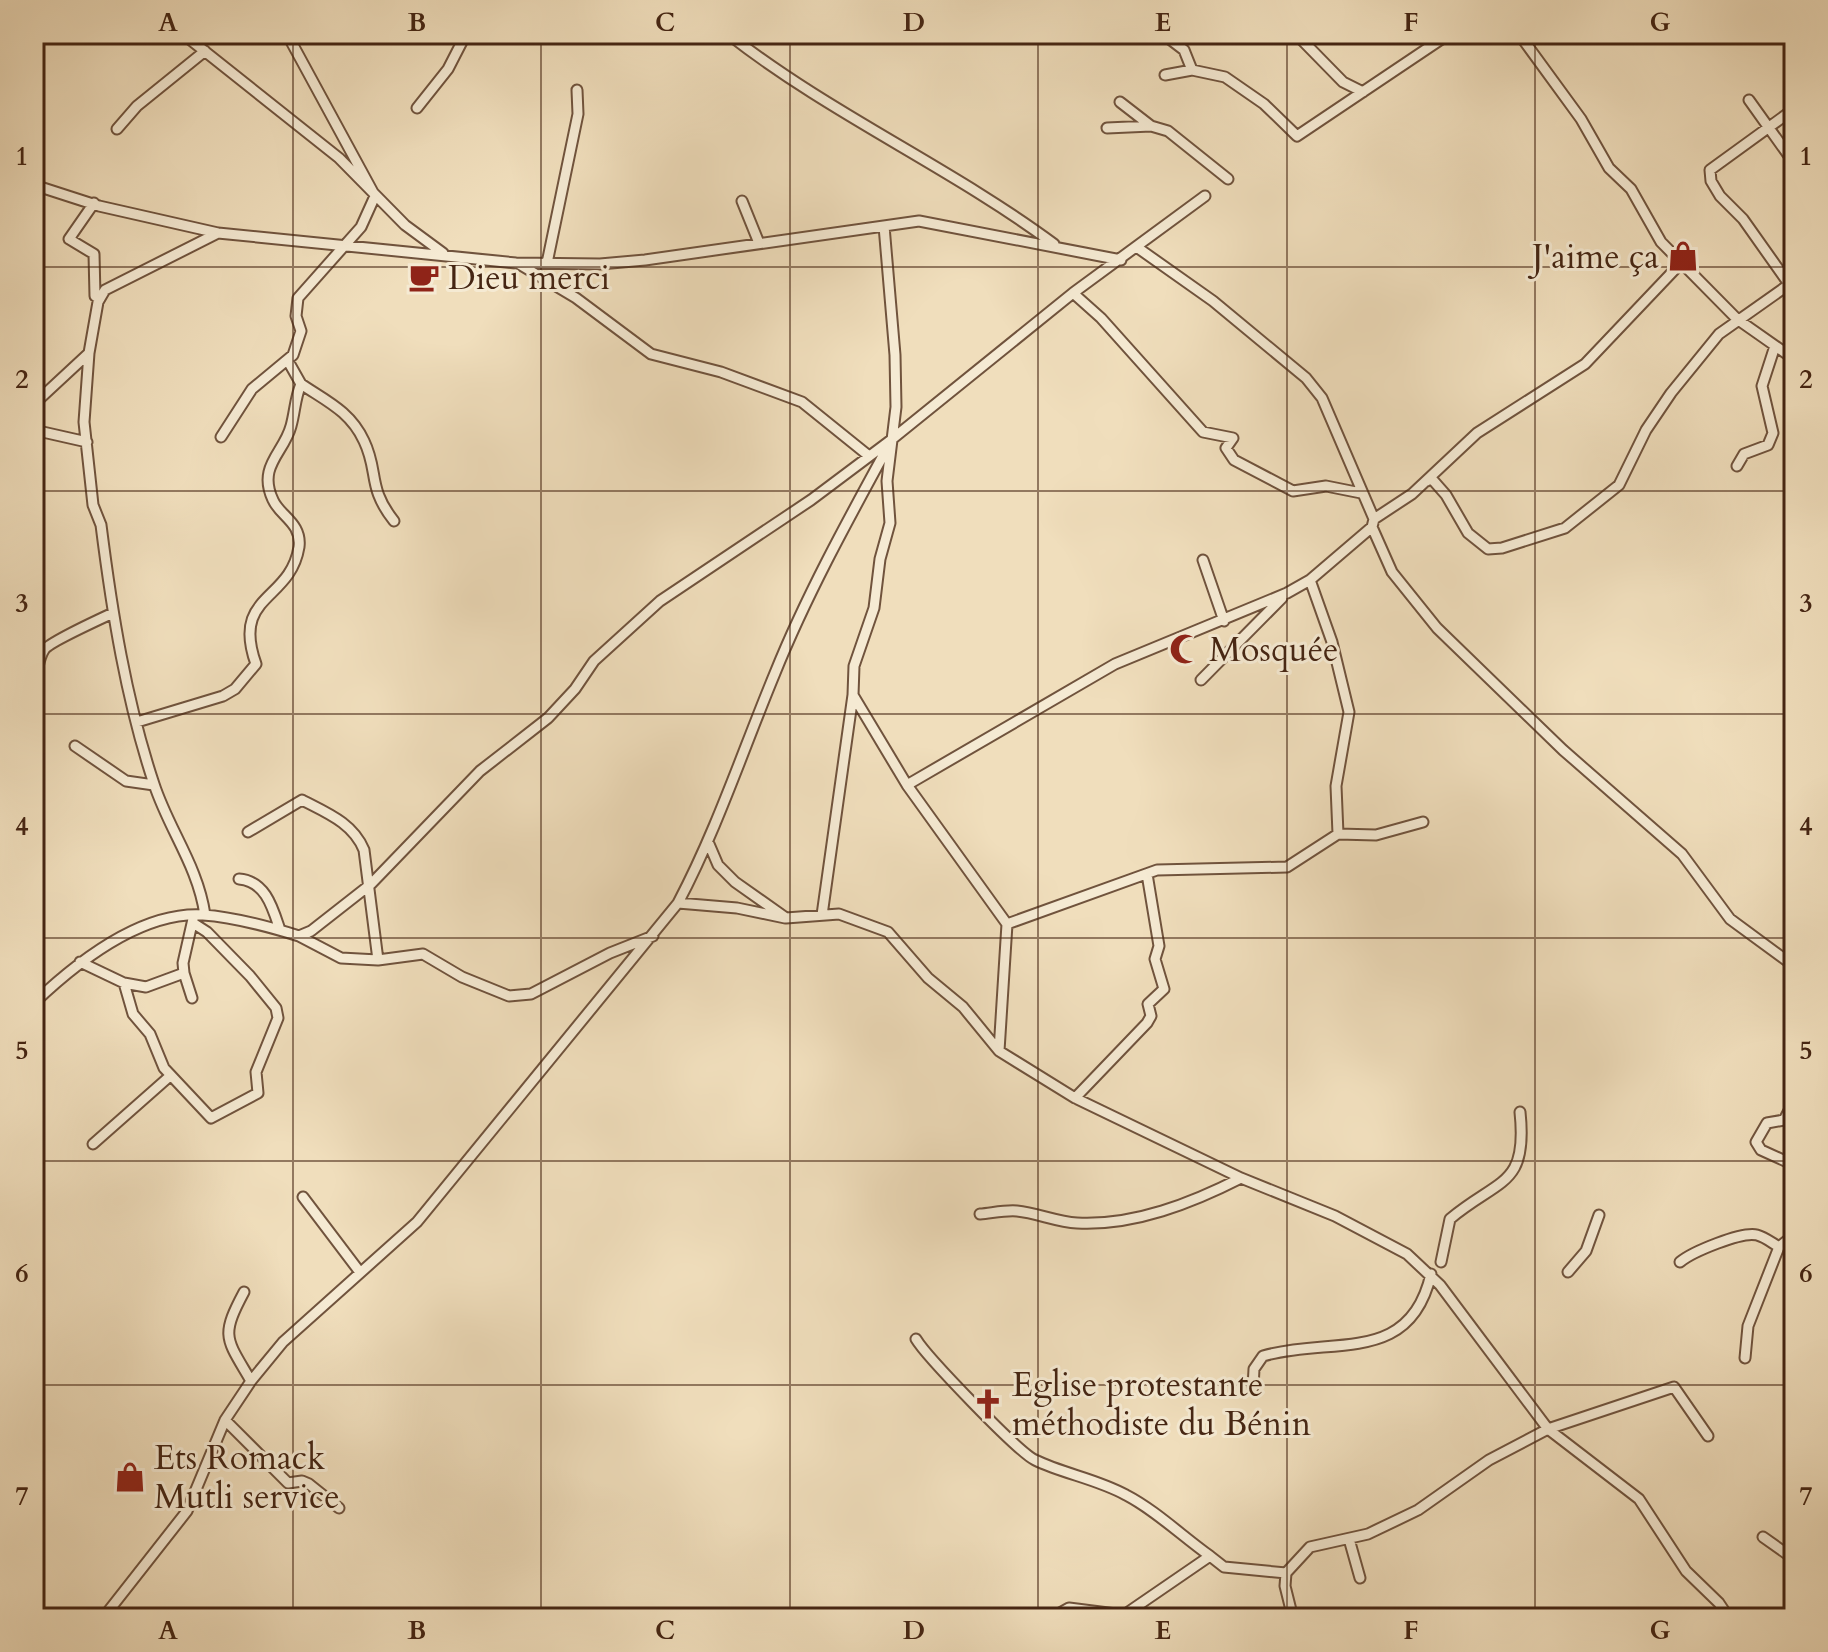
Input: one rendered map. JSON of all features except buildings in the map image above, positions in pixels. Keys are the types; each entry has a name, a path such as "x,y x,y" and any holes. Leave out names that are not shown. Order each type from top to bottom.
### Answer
{"street":[{"path":"183,34 339,158 424,241 445,254"},
{"path":"221,437 252,389 288,361 299,343 301,331 296,316 298,298 367,218 375,196 287,34"},
{"path":"417,108 448,69 466,34"},
{"path":"728,34 773,69 1014,215 1056,246"},
{"path":"1163,34 1184,50 1192,70"},
{"path":"1296,34 1343,82 1363,92"},
{"path":"1165,75 1192,70 1229,79 1297,136 1449,34"},
{"path":"1519,34 1581,119 1609,168 1631,189 1655,234 1680,264 1737,319 1794,359"},
{"path":"117,129 137,106 205,51"},
{"path":"547,263 578,114 577,90"},
{"path":"1749,100 1794,163"},
{"path":"1120,102 1151,126"},
{"path":"907,785 1115,664 1224,621 1310,580 1373,523 1431,478 1446,495 1468,533 1488,549 1502,548 1565,528 1607,499 1619,485 1646,430 1671,393 1719,334 1792,282 1711,181 1710,170 1794,109"},
{"path":"1107,128 1151,126 1168,131 1228,179"},
{"path":"339,158 345,137"},
{"path":"34,185 218,233 340,248 445,254 516,263 615,263 919,221 1121,260"},
{"path":"299,936 311,931 371,884 480,771 548,718 575,689 594,661 660,601 811,500 891,440 1073,293 1205,196"},
{"path":"742,201 759,243"},
{"path":"94,203 69,239 94,254 95,296"},
{"path":"822,915 853,695 854,666 874,608 880,559 890,523 887,481 896,407 895,355 884,226"},
{"path":"205,915 193,865 154,785 137,722 113,613 101,525 93,505 84,422 89,353 98,302 105,290 218,233"},
{"path":"1138,248 1213,301 1306,378 1322,398 1392,572 1437,628 1563,750 1682,854 1730,919 1794,966"},
{"path":"516,263 576,298 651,354 721,372 802,402 869,456"},
{"path":"1412,494 1477,433 1585,364 1680,264"},
{"path":"1073,293 1110,328 1203,432 1233,438 1226,448 1234,460 1293,491 1326,486 1361,493"},
{"path":"1737,466 1744,454 1768,445 1773,433 1762,386 1775,346"},
{"path":"34,404 89,353"},
{"path":"288,361 301,384 330,400 360,434 365,442 377,497 394,521"},
{"path":"137,722 223,696 235,689 256,664 247,640 250,618 294,565 300,542 291,517 273,501 270,461 291,430 301,384"},
{"path":"34,430 87,442"},
{"path":"103,1618 187,1511 225,1420 251,1381 283,1342 417,1222 655,935 678,903 709,844 775,671 829,554 891,440"},
{"path":"1203,560 1224,621"},
{"path":"1310,580 1332,642 1349,712 1336,786 1338,834"},
{"path":"1201,680 1287,593"},
{"path":"34,682 43,651 56,638 73,636 113,613"},
{"path":"853,695 907,785 1007,924 999,1051"},
{"path":"75,746 129,783 154,785"},
{"path":"248,832 302,800 347,824 358,836 371,884 378,960"},
{"path":"1007,924 1147,874 1171,869 1287,867 1338,834 1376,835 1423,822"},
{"path":"709,844 718,865 735,882 786,918"},
{"path":"1075,1098 1147,1023 1151,1016 1148,1004 1164,989 1155,959 1159,946 1147,874"},
{"path":"239,879 253,882 266,895 280,930"},
{"path":"678,903 737,908 786,918 839,914 888,932 928,978 963,1007 999,1051 1075,1098 1241,1178 1335,1216 1407,1254 1431,1274 1548,1429 1639,1499 1686,1571 1719,1603 1729,1618"},
{"path":"34,1003 94,950 166,920 193,919 205,915 299,936 341,958 378,960 423,954 473,982 509,996 523,996 655,935"},
{"path":"192,998 183,963 193,919"},
{"path":"124,983 133,1014 150,1034 170,1076 211,1118 255,1097 259,1089 256,1072 277,1026 276,1008 250,976 193,919"},
{"path":"80,962 124,983 146,987 184,973"},
{"path":"93,1144 170,1076"},
{"path":"1794,1101 1784,1120 1767,1123 1756,1142 1761,1150 1794,1165"},
{"path":"1441,1262 1450,1219 1502,1181 1519,1163 1523,1150 1520,1112"},
{"path":"980,1214 1016,1211 1076,1223 1099,1223 1160,1212 1198,1199 1241,1178"},
{"path":"303,1197 351,1255 359,1271"},
{"path":"1568,1272 1586,1251 1599,1215"},
{"path":"1680,1262 1700,1248 1718,1246 1745,1234 1756,1235 1779,1247"},
{"path":"1745,1358 1748,1326 1779,1247 1794,1235"},
{"path":"1253,1388 1254,1369 1263,1356 1362,1343 1381,1339 1401,1329 1415,1316 1431,1274"},
{"path":"244,1292 228,1322 227,1333 251,1381"},
{"path":"916,1339 940,1371 957,1383 1031,1457 1060,1472 1085,1478 1130,1497 1224,1567 1286,1573"},
{"path":"1293,1618 1285,1586 1286,1573 1310,1547 1368,1534 1418,1510 1489,1460 1548,1429 1674,1387 1708,1436"},
{"path":"225,1420 288,1483 302,1481 309,1484 339,1508"},
{"path":"1763,1537 1794,1559"},
{"path":"1349,1539 1360,1578"},
{"path":"1051,1618 1069,1608 1124,1615 1210,1556"}],"place":[{"name":"J'aime ça","path":"1683,256"},
{"name":"Dieu merci","path":"424,277"},
{"name":"Mosquée","path":"1185,649"},
{"name":"Eglise protestante méthodiste du Bénin","path":"988,1404"},
{"name":"Ets Romack Mutli service","path":"130,1477"}]}
